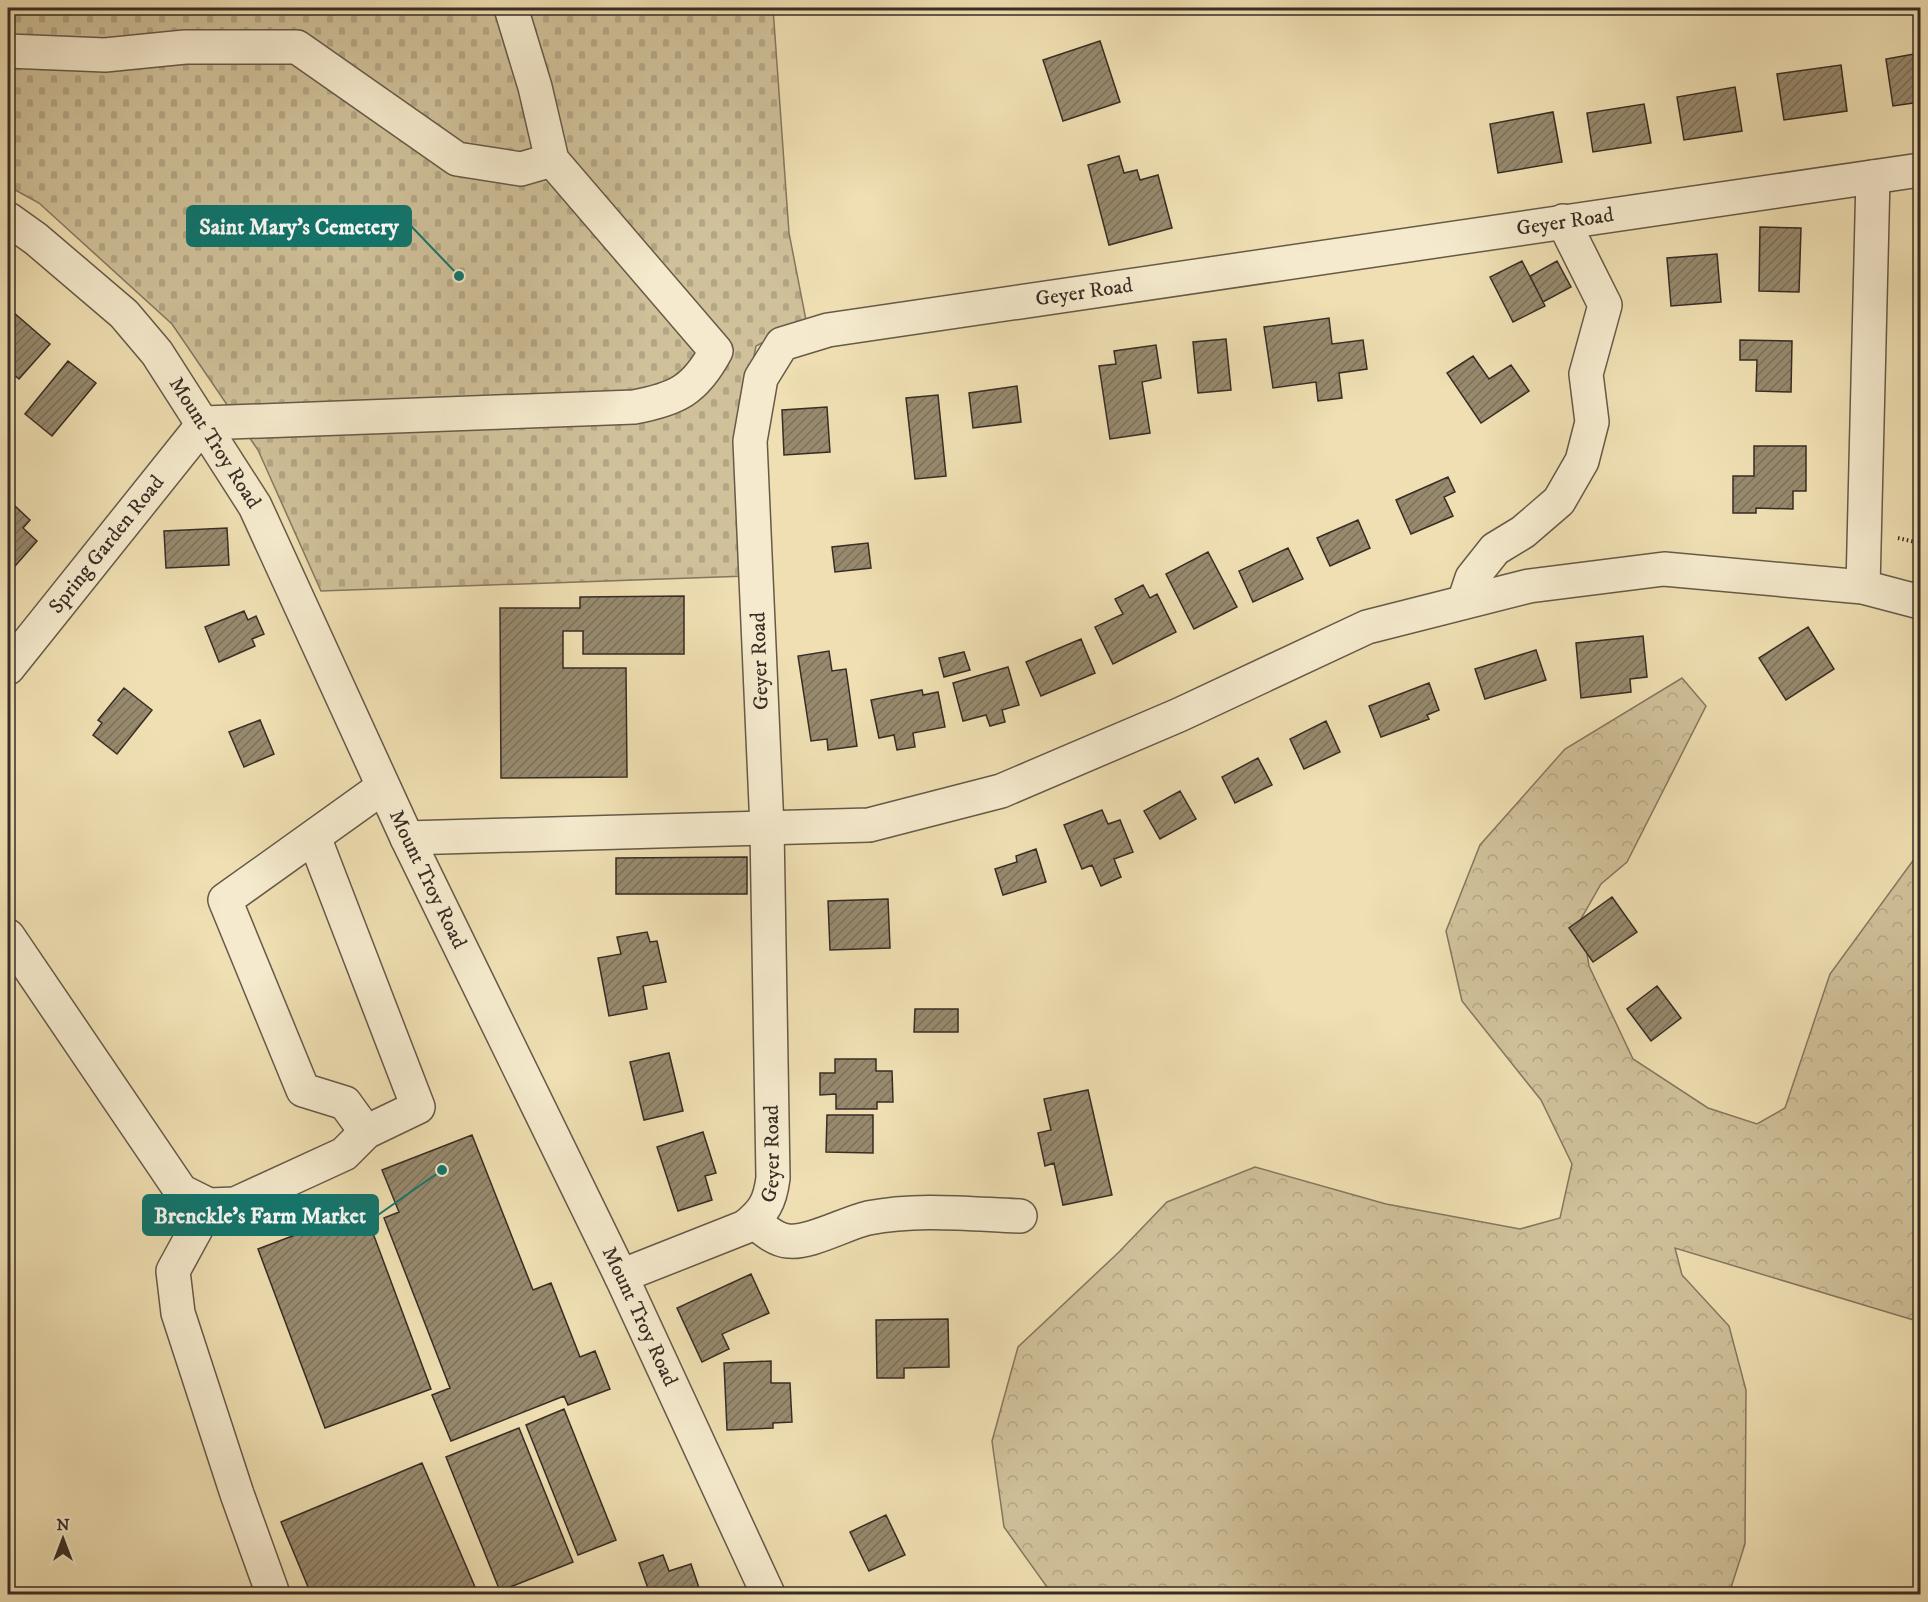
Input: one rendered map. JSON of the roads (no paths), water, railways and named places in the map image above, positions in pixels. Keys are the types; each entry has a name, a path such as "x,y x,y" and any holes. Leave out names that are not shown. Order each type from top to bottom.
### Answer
{"street":[{"path":"204,423 634,407 662,402 683,391 703,375 716,351 552,160 535,87 511,8"},
{"path":"8,51 105,55 185,47 297,47 457,159 521,169 552,160"},
{"name":"Geyer Road","path":"621,1276 745,1227 770,1200 773,1178 767,828 750,441 761,378 782,344 828,330 1920,170"},
{"path":"1863,587 1873,177"},
{"name":"Mount Troy Road","path":"8,219 36,239 124,314 157,353 204,423 255,506 407,838 621,1276 768,1594"},
{"path":"1464,602 1472,578 1495,549 1523,532 1559,501 1582,461 1592,422 1586,374 1605,305 1563,221"},
{"name":"Spring Garden Road","path":"8,668 204,423"},
{"path":"407,838 869,825 1001,791 1179,715 1367,627 1529,586 1664,569 1863,587 1920,602"},
{"path":"366,1132 345,1103 303,1090 225,900 383,787"},
{"path":"8,936 181,1191 209,1205 235,1204 344,1154 366,1132 418,1107 314,837"},
{"path":"209,1205 173,1271 178,1313 237,1494 273,1594"},
{"path":"753,1221 774,1237 790,1242 868,1218 900,1214 1020,1216"}],"place":[{"name":"Saint Mary's Cemetery","path":"459,276"},
{"name":"Brenckle's Farm Market","path":"442,1170"}]}
